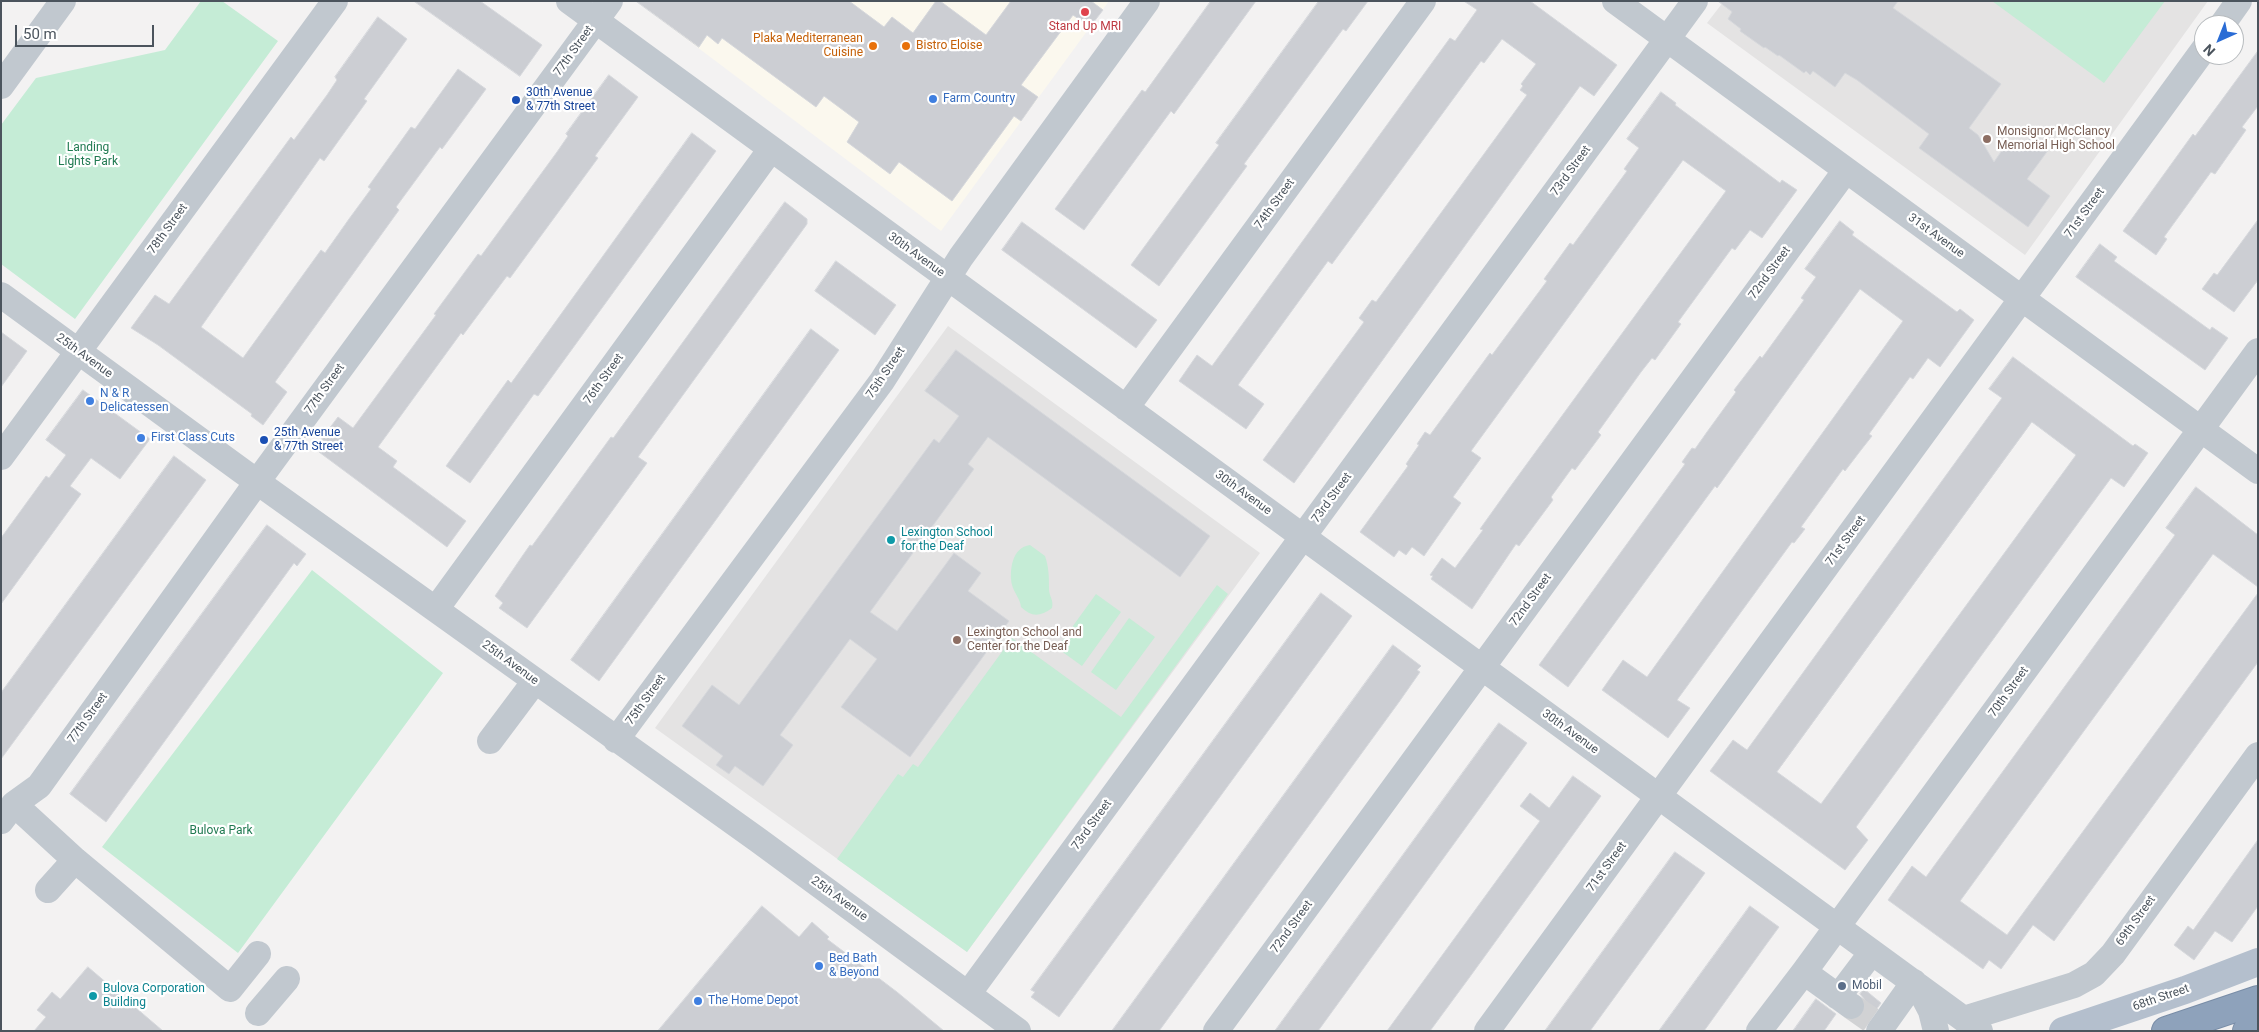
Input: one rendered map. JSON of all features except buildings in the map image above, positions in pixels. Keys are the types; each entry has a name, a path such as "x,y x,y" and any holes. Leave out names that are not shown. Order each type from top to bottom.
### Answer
{"highway":[{"path":"2166,1031 2258,1000"},
{"path":"2247,1031 2258,1027"}],"main road":[{"name":"68th Street","path":"2062,1031 2185,990 2258,962"}],"street":[{"path":"1,86 63,1"},
{"name":"78th Street","path":"1,457 335,1"},
{"name":"30th Avenue","path":"569,1 603,11 772,149 1972,1025"},
{"name":"75th Street","path":"616,740 882,380 947,278 1147,1"},
{"name":"74th Street","path":"1126,408 1424,1"},
{"name":"31st Avenue","path":"1615,1 2258,471"},
{"name":"73rd Street","path":"968,994 1695,1"},
{"path":"2229,15 2239,1"},
{"name":"77th Street","path":"8,812 39,786 258,482 603,11"},
{"name":"71st Street","path":"1487,1031 2194,63"},
{"name":"76th Street","path":"436,609 772,149"},
{"name":"72nd Street","path":"1216,1031 1846,170"},
{"name":"25th Avenue","path":"1,295 78,353 758,840 1018,1031"},
{"name":"70th Street","path":"1759,1031 2258,351"},
{"path":"490,741 535,681"},
{"name":"69th Street","path":"1972,1025 2074,985 2094,974 2113,954 2258,755"},
{"path":"8,812 75,860 230,989 258,954"},
{"path":"48,890 75,860"},
{"path":"1864,1016 1872,952"},
{"path":"1804,972 1864,1016"},
{"path":"258,1013 287,979"},
{"path":"1864,1016 1916,984"},
{"name":"30th Avenue","path":"1916,984 1931,1011 1936,1031"}],"shaded area":[{"path":"648,1 1109,1 941,231 644,7"},
{"name":"Monsignor McClancy Memorial High School","path":"1724,1 2208,1 2198,15 2194,15 2194,20 2025,255 1707,23"},
{"name":"Lexington School and Center for the Deaf","path":"948,326 1260,553 967,952 655,728"}],"green space":[{"name":"Landing Lights Park","path":"201,1 222,1 278,41 75,319 1,264 1,125 36,78 165,50"},
{"path":"1992,1 2165,1 2104,83"},
{"path":"1030,545 1045,556 1052,603 1052,608 1036,615 1028,613 1021,607 1011,579 1013,560 1019,550"},
{"name":"Bulova Park","path":"312,570 443,673 238,953 102,847"},
{"path":"1217,585 1228,594 967,952 837,859 898,774 903,777 913,764 918,767 1012,638 1121,717"},
{"path":"1096,594 1121,612 1082,666 1057,648"},
{"path":"1129,618 1155,637 1116,690 1091,672"}],"tunnel":[{"path":"1851,1006 1871,1020"}],"place":[{"name":"Stand Up MRI","path":"1085,12"},
{"name":"Plaka Mediterranean Cuisine","path":"873,46"},
{"name":"Bistro Eloise","path":"906,46"},
{"name":"Farm Country","path":"933,99"},
{"name":"30th Avenue & 77th Street","path":"516,100"},
{"name":"Monsignor McClancy Memorial High School","path":"1987,139"},
{"name":"N & R Delicatessen","path":"90,401"},
{"name":"First Class Cuts","path":"141,438"},
{"name":"25th Avenue & 77th Street","path":"264,440"},
{"name":"Lexington School for the Deaf","path":"891,540"},
{"name":"Lexington School and Center for the Deaf","path":"957,640"},
{"name":"Bed Bath & Beyond","path":"819,966"},
{"name":"Mobil","path":"1842,986"},
{"name":"Bulova Corporation Building","path":"93,996"},
{"name":"The Home Depot","path":"698,1001"}]}
